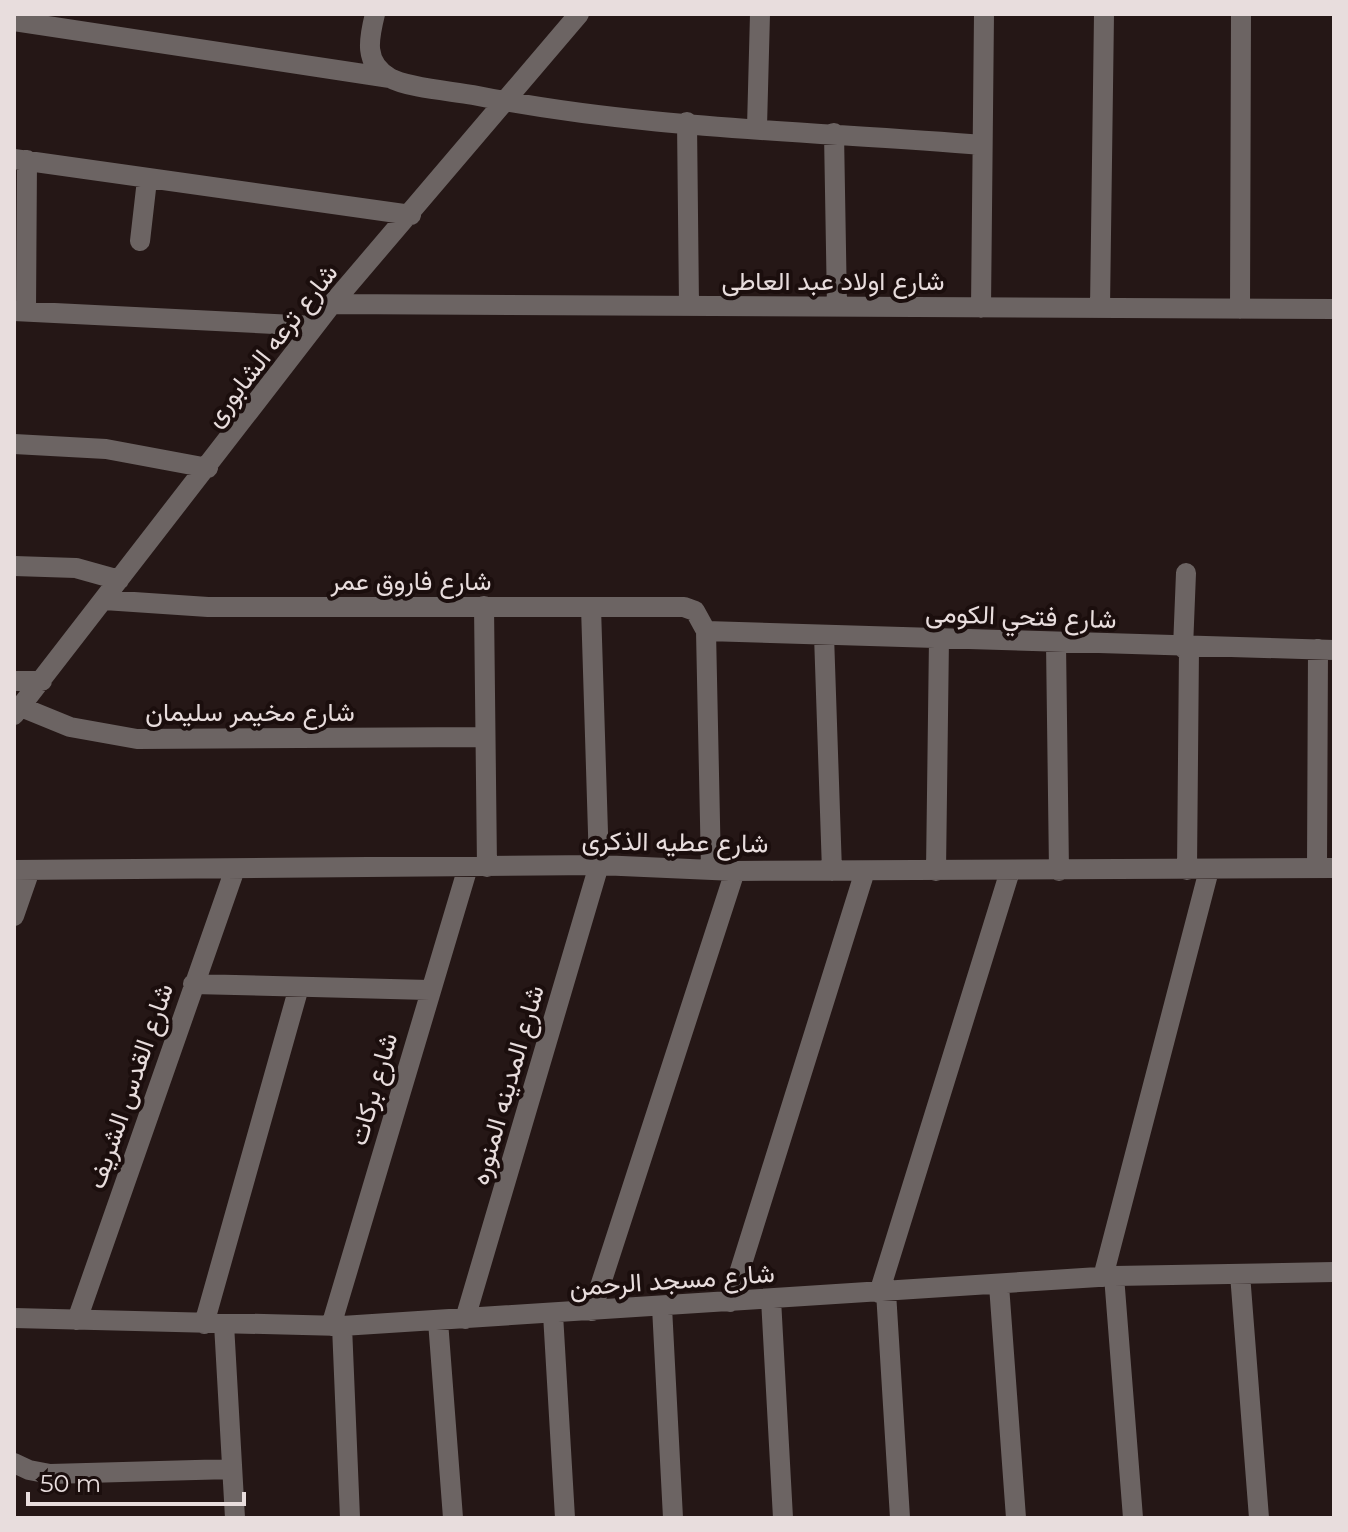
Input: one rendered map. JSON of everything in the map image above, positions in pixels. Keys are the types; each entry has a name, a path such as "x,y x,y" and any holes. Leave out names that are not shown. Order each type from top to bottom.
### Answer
{"street":[{"path":"375,14 368,42 373,63 390,79"},
{"path":"757,127 760,14"},
{"path":"981,308 984,14"},
{"path":"1100,308 1104,14"},
{"path":"1240,309 1241,14"},
{"name":"شارع ترعه الشابورى","path":"17,711 332,304 411,215 570,17"},
{"path":"14,21 390,79 504,102 608,117 982,145"},
{"path":"687,122 689,306"},
{"path":"834,133 837,307"},
{"path":"315,326 20,311 21,160 411,215"},
{"path":"140,241 147,180"},
{"name":"شارع اولاد عبد العاطى","path":"332,304 1334,309"},
{"path":"14,444 106,449 208,468"},
{"path":"14,566 76,568 119,580"},
{"path":"1186,573 1187,870"},
{"name":"شارع فاروق عمر","path":"104,600 216,607 684,607 695,611 706,631"},
{"name":"شارع بركات","path":"350,1518 337,1326 429,990 478,867 485,737 484,606"},
{"name":"شارع المدينه المنوره","path":"465,1319 599,865 591,607"},
{"path":"706,631 711,869"},
{"name":"شارع فتحي الكومى","path":"706,631 1326,650"},
{"path":"824,635 832,871"},
{"path":"936,871 939,638"},
{"path":"1056,643 1059,871"},
{"path":"1326,650 1326,868"},
{"path":"14,681 42,681"},
{"name":"شارع مخيمر سليمان","path":"17,711 70,727 137,739 485,737"},
{"name":"شارع عطيه الذكرى","path":"22,870 599,865 735,871 1326,868"},
{"name":"شارع القدس الشريف","path":"77,1320 235,869"},
{"path":"14,916 22,870"},
{"path":"1133,1518 1109,1276 1209,870"},
{"path":"592,1311 735,871"},
{"path":"730,1302 865,871"},
{"path":"900,1518 882,1292 1010,871"},
{"path":"193,984 429,990"},
{"path":"235,1518 214,1324 299,987"},
{"path":"1331,1272 1334,1251"},
{"name":"شارع مسجد الرحمن","path":"14,1318 337,1326 1109,1276 1331,1272"},
{"path":"1240,1274 1259,1518"},
{"path":"999,1285 1016,1518"},
{"path":"771,1299 783,1518"},
{"path":"662,1307 673,1518"},
{"path":"553,1314 565,1518"},
{"path":"438,1321 453,1518"},
{"path":"14,1463 50,1474 232,1469"}]}
